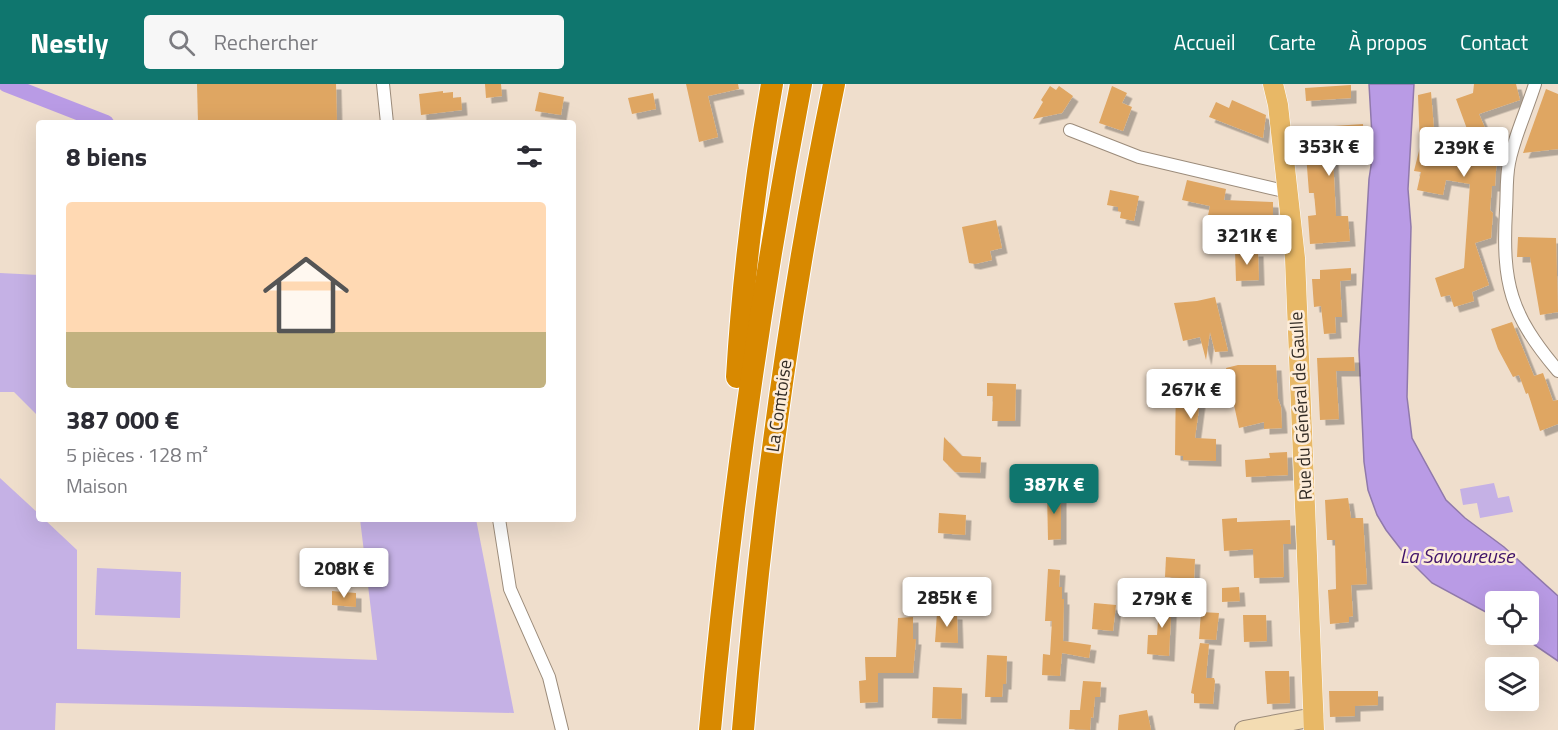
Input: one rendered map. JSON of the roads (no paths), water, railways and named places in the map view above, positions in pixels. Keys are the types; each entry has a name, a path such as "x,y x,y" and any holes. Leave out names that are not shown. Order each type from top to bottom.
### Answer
{"highway":[{"path":"725,576 743,297 753,200 772,84"},
{"name":"La Comtoise","path":"710,730 725,576 756,340 801,84"},
{"name":"La Comtoise","path":"743,730 765,508 793,309 834,84"},
{"path":"793,309 849,84"}],"main road":[{"name":"Rue du Général de Gaulle","path":"1273,84 1278,105 1295,258 1314,724"}],"street":[{"path":"383,84 387,120"},
{"path":"1535,84 1509,164 1504,239 1506,276 1517,313 1536,344 1558,371"},
{"path":"1070,130 1138,157 1288,192"},
{"path":"499,522 510,589 549,676 562,730"},
{"path":"1244,730 1314,724"}],"water":[{"name":"La Savoureuse","path":"1369,84 1414,84 1408,189 1411,227 1407,397 1412,438 1446,500 1465,518 1504,547 1558,596 1558,661 1535,645 1539,645 1539,591 1485,591 1485,612 1432,583 1410,561 1377,515 1368,490 1364,462 1359,350 1369,179 1373,153"}],"waterway":[{"path":"6,84 98,120"}]}
